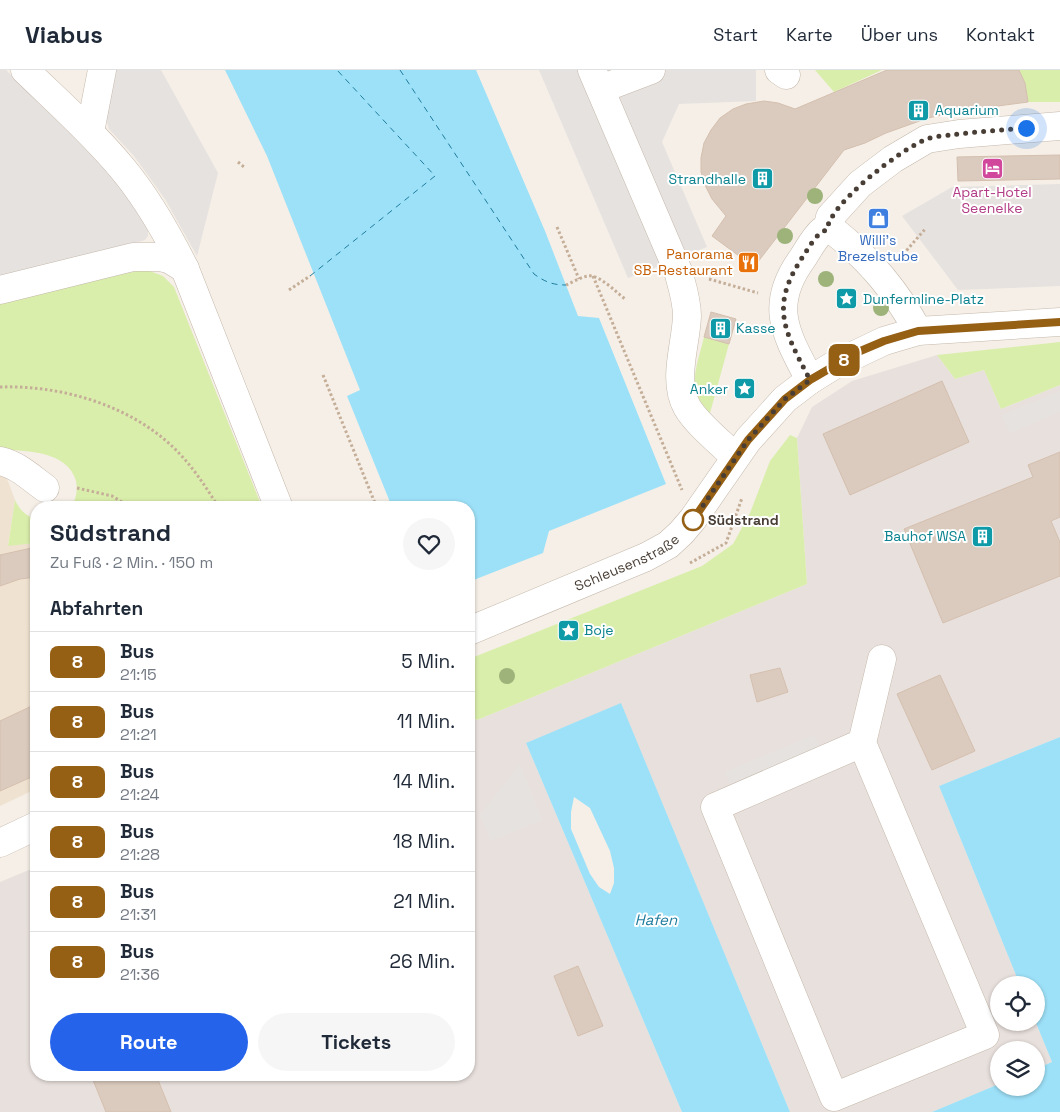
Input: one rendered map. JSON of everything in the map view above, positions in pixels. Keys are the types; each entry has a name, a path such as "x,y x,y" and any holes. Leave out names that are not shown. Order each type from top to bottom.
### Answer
{"street":[{"path":"25,70 90,132 122,168 142,194 169,237 185,269 276,501"},
{"path":"90,132 102,70"},
{"path":"652,70 597,80 678,271 684,292 687,316 681,371 682,396 692,415 735,456"},
{"path":"827,230 830,217 860,184 893,159 927,139 959,134 1060,126"},
{"path":"918,331 898,297 883,277 835,232 827,230 819,233 787,284 782,312 789,338 810,380 858,352 884,341 918,331 1060,322"},
{"path":"0,290 133,257 169,259 185,269"},
{"name":"Schleusenstraße","path":"475,628 646,557 668,545 693,520 735,456 769,416 785,399 810,380"},
{"path":"0,462 24,472 45,488"},
{"path":"862,743 715,807 834,1097 985,1035 862,743 882,659"},
{"path":"0,843 30,829"}],"path":[{"path":"238,162 244,167"},
{"path":"557,227 579,280"},
{"path":"883,277 926,228"},
{"path":"289,290 310,276"},
{"path":"566,286 587,276 594,276 625,299"},
{"path":"594,276 682,491"},
{"path":"716,281 745,290"},
{"path":"323,375 374,501"},
{"path":"0,387 41,388 87,398 127,416 161,437 176,450 202,481 215,501"},
{"path":"77,488 112,496 120,501"},
{"path":"689,564 726,543 743,496"}],"shaded area":[{"path":"0,70 6,70 95,156 119,184 148,228 148,236 145,240 0,282"},
{"path":"115,70 161,70 218,173 197,256 165,199 134,156 109,129 105,115"},
{"path":"539,70 756,70 756,101 679,104 662,142 707,247 628,278"},
{"path":"1060,184 1060,286 958,290 902,216 952,187"},
{"path":"937,355 955,379 984,370 1001,409 1060,385 1060,737 939,786 1016,976 990,976 990,1031 1039,1031 1043,1041 990,1041 990,1088 932,1112 790,1112 621,704 526,743 682,1112 0,1112 0,882 30,870 30,1081 475,1081 475,719 807,584 797,438 812,407 852,381"},
{"path":"1060,391 1060,412 1010,433 1002,415"},
{"path":"0,472 8,481 15,500 8,545 30,543 30,792 0,806"},
{"path":"814,735 823,754 734,792 725,772"},
{"path":"520,764 542,820 491,841 480,815"},
{"path":"1045,1045 1052,1062 1045,1065"}],"green space":[{"path":"815,70 882,70 834,92"},
{"path":"1018,70 1060,70 1060,102 1028,102 1025,83"},
{"path":"147,270 163,276 174,287 260,501 74,501 77,488 76,481 71,471 64,464 44,454 0,450 0,301"},
{"path":"704,337 729,344 710,413 702,404 695,386 696,368"},
{"path":"1060,342 1060,385 1001,409 984,370 955,379 937,355"},
{"path":"790,435 797,438 807,584 477,720 475,718 475,657 702,566 733,544 750,513 770,461"},
{"path":"15,500 19,507 30,517 30,544 8,546"}],"water":[{"path":"225,70 476,70 545,231 578,316 599,318 666,484 549,531 543,553 475,579 475,501 390,501 347,396 360,390 267,156"},
{"name":"Hafen","path":"621,703 790,1112 682,1112 526,743","holes":["574,797 590,808 610,851 614,868 614,883 610,894 599,887 590,874 571,829 571,812"]},
{"path":"1060,737 1060,1112 932,1112 990,1088 990,1096 1045,1096 1045,1065 1052,1062 1039,1031 1045,1031 1045,976 1016,976 939,786"}],"building":[{"path":"887,70 1019,70 1025,83 1028,102 960,111 928,118 844,150 754,267 712,236 726,216 712,199 705,185 701,172 701,158 704,143 720,118 733,109 746,104 764,101 778,103 795,109"},
{"path":"1060,155 1060,179 958,181 957,157"},
{"name":"Kasse","path":"711,312 736,319 729,344 704,337"},
{"path":"942,381 969,442 850,495 823,434"},
{"name":"Bauhof WSA","path":"1060,452 1060,517 1051,521 1060,542 1060,576 943,623 904,529 1033,477 1028,465"},
{"path":"30,548 30,578 0,586 0,555"},
{"path":"780,668 788,692 757,702 750,675"},
{"path":"940,675 975,751 932,770 897,694"},
{"path":"30,707 30,778 0,791 0,721"},
{"path":"578,966 603,1026 578,1036 554,976"},
{"path":"93,1081 158,1081 171,1112 106,1112"}],"ferry route":[{"path":"310,276 435,176 337,70"},
{"path":"400,70 534,274 549,282 566,285"}],"bus line":[{"name":"8","path":"693,520 735,456 785,399 810,380 858,352 884,341 918,331 1060,322"}],"place":[{"name":"Aquarium","path":"919,110"},
{"name":"Apart-Hotel Seenelke","path":"992,169"},
{"name":"Strandhalle","path":"762,179"},
{"name":"Willi's Brezelstube","path":"878,218"},
{"name":"Panorama SB-Restaurant","path":"749,262"},
{"name":"Dunfermline-Platz","path":"847,299"},
{"name":"Kasse","path":"720,328"},
{"name":"Anker","path":"744,389"},
{"name":"Südstrand","path":"693,520"},
{"name":"Bauhof WSA","path":"982,536"},
{"name":"Boje","path":"568,630"}],"route":[{"path":"693,520 735,456 748,440 785,399 810,380 789,338 782,312 783,300 792,273 819,233 827,230 830,217 860,184 893,159 927,139 1026,128"}]}
